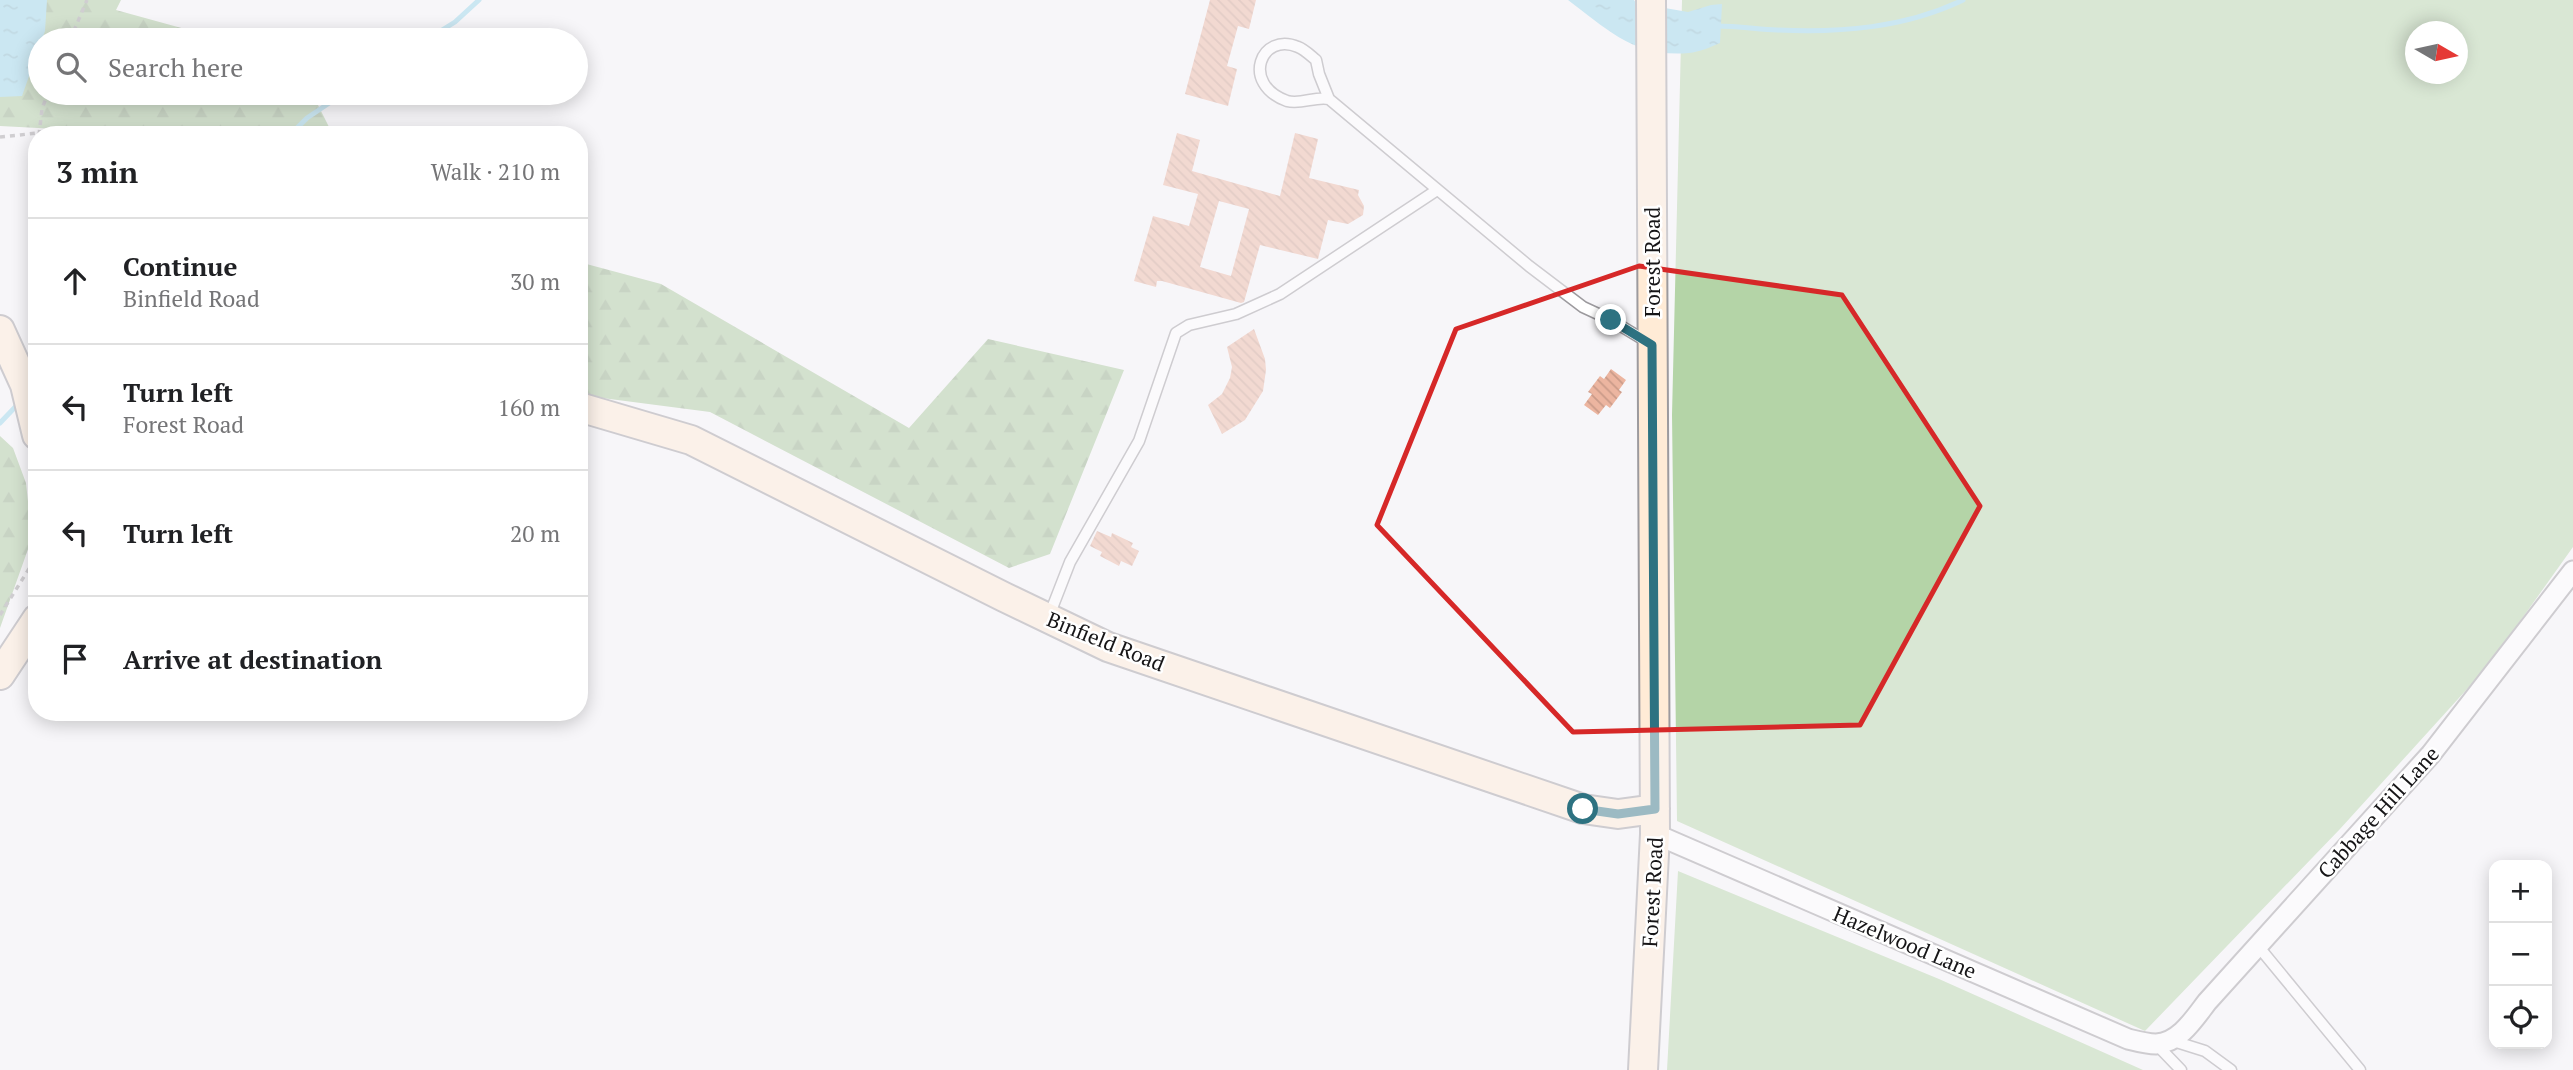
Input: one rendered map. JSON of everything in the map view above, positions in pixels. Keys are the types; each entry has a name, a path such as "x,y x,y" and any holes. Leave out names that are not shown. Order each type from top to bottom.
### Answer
{"main road":[{"name":"Forest Road","path":"1643,1070 1655,821 1651,0"},
{"path":"0,330 28,397"},
{"name":"Binfield Road","path":"588,410 691,440 1108,647 1583,809 1655,821"},
{"path":"0,675 28,633"}],"street":[{"name":"Cabbage Hill Lane","path":"2163,1042 2183,1031 2431,754 2573,571"},
{"name":"Hazelwood Lane","path":"1655,821 2128,1039 2163,1042"}],"lane":[{"path":"1329,99 1319,97 1295,103 1269,93 1261,80 1259,66 1271,47 1282,44 1298,47 1316,60 1329,99 1529,266 1583,307 1611,320 1652,345"},
{"path":"1048,618 1070,562 1139,441 1176,333 1189,325 1236,314 1280,293 1437,190"},
{"path":"2258,946 2360,1070"},
{"path":"2163,1042 2180,1070"},
{"path":"2163,1042 2205,1051 2231,1070"}],"path":[{"path":"75,28 87,0"},
{"path":"39,126 44,105"},
{"path":"0,137 28,135"},
{"path":"0,615 28,570"}],"highlighted area":[{"path":"1639,266 1842,295 1980,506 1860,725 1573,732 1377,525 1456,329"}],"green space":[{"path":"0,0 121,0 116,10 181,28 28,28 28,105 318,105 328,126 28,127 0,126"},
{"path":"1682,0 2573,0 2573,547 2488,666 2340,829 2145,1031 1677,821 1672,415"},
{"path":"588,264 661,284 909,428 988,339 1124,370 1050,554 1009,568 710,412 588,396"},
{"path":"0,436 13,448 26,483 28,549 0,628"},
{"path":"1678,871 1939,979 2143,1070 1667,1070"}],"water":[{"path":"0,0 47,0 45,28 28,28 28,79 22,96 0,97"},
{"path":"1568,0 1634,0 1636,3 1688,12 1722,4 1720,43 1689,53 1653,51 1623,40"}],"building":[{"path":"1210,0 1256,0 1249,29 1238,26 1227,66 1237,69 1228,106 1185,94"},
{"path":"1177,133 1200,140 1192,171 1280,196 1295,133 1318,139 1309,178 1359,190 1358,195 1364,206 1363,215 1348,224 1328,220 1318,259 1260,245 1244,302 1241,303 1162,281 1157,281 1156,287 1134,281 1153,216 1189,226 1198,194 1163,185","holes":["1219,201 1249,209 1231,276 1200,267"]},
{"path":"1254,329 1265,359 1263,391 1245,420 1222,434 1208,405 1222,394 1230,378 1232,367 1227,347"},
{"path":"1611,369 1626,380 1619,390 1622,392 1610,408 1606,405 1598,415 1584,405 1592,394 1588,392 1600,376 1604,379"},
{"path":"1097,531 1111,537 1112,533 1133,543 1131,547 1139,551 1132,566 1121,561 1119,566 1100,556 1102,552 1090,546"}],"waterway":[{"path":"445,28 479,0"},
{"path":"1717,26 1801,31 1872,27 1918,17 1963,0"},
{"path":"299,126 326,105"},
{"path":"0,423 19,403"}],"route":[{"path":"1583,809 1618,814 1655,809 1652,345 1611,320"}]}
